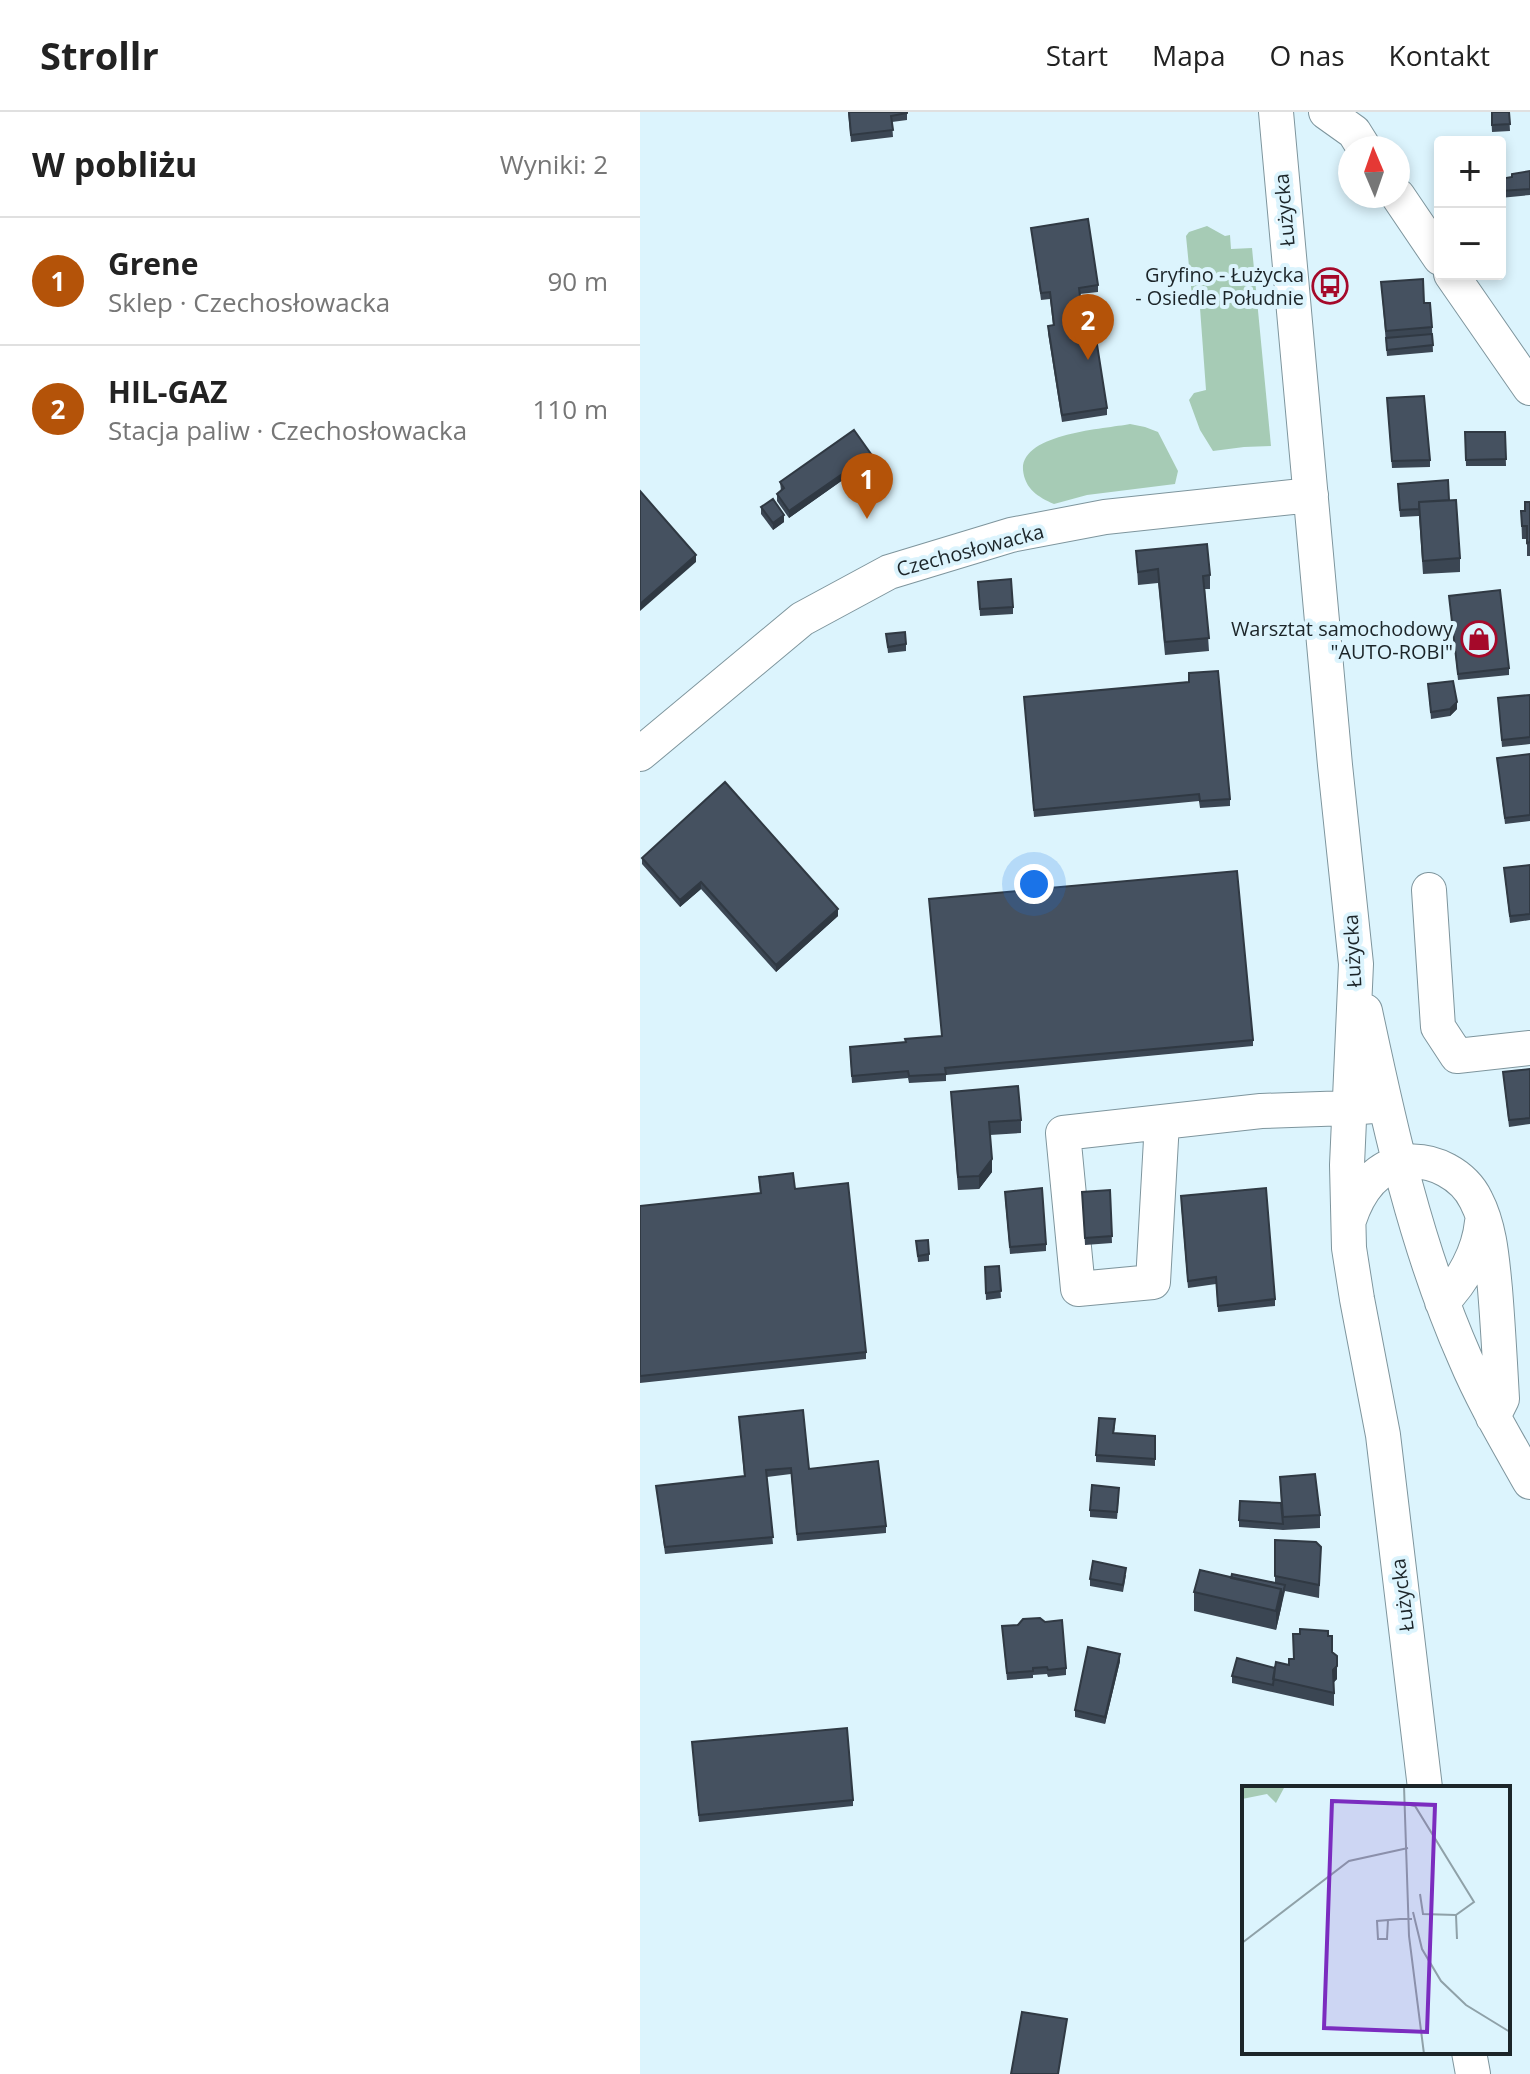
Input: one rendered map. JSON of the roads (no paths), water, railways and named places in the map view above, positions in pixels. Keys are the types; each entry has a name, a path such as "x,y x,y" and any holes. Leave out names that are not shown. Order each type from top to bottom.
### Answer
{"street":[{"name":"Łużycka","path":"1276,112 1356,964 1347,1165 1349,1248 1383,1435 1425,1786"},
{"path":"1326,112 1356,136"},
{"path":"1406,208 1434,249"},
{"path":"1455,280 1530,388"},
{"name":"Czechosłowacka","path":"640,754 802,619 889,572 1011,535 1105,517 1311,495"},
{"path":"1429,890 1438,1027 1457,1056 1530,1048"},
{"path":"1356,964 1385,1105 1421,1240 1464,1357 1530,1482"},
{"path":"1162,1122 1153,1282 1078,1289 1063,1133 1162,1122 1261,1111 1385,1105"},
{"path":"1348,1221 1368,1183 1385,1169 1399,1163 1420,1162 1453,1173 1468,1187 1480,1209 1492,1255 1502,1399 1493,1417"},
{"path":"1442,1302 1455,1290 1474,1254 1481,1229 1480,1209"},
{"path":"1469,2054 1473,2074"}],"place":[{"name":"Gryfino - Łużycka - Osiedle Południe","path":"1330,286"},
{"name":"HIL-GAZ","path":"1088,360"},
{"name":"Grene","path":"867,519"},
{"name":"Warsztat samochodowy \"AUTO-ROBI\"","path":"1479,639"}]}
